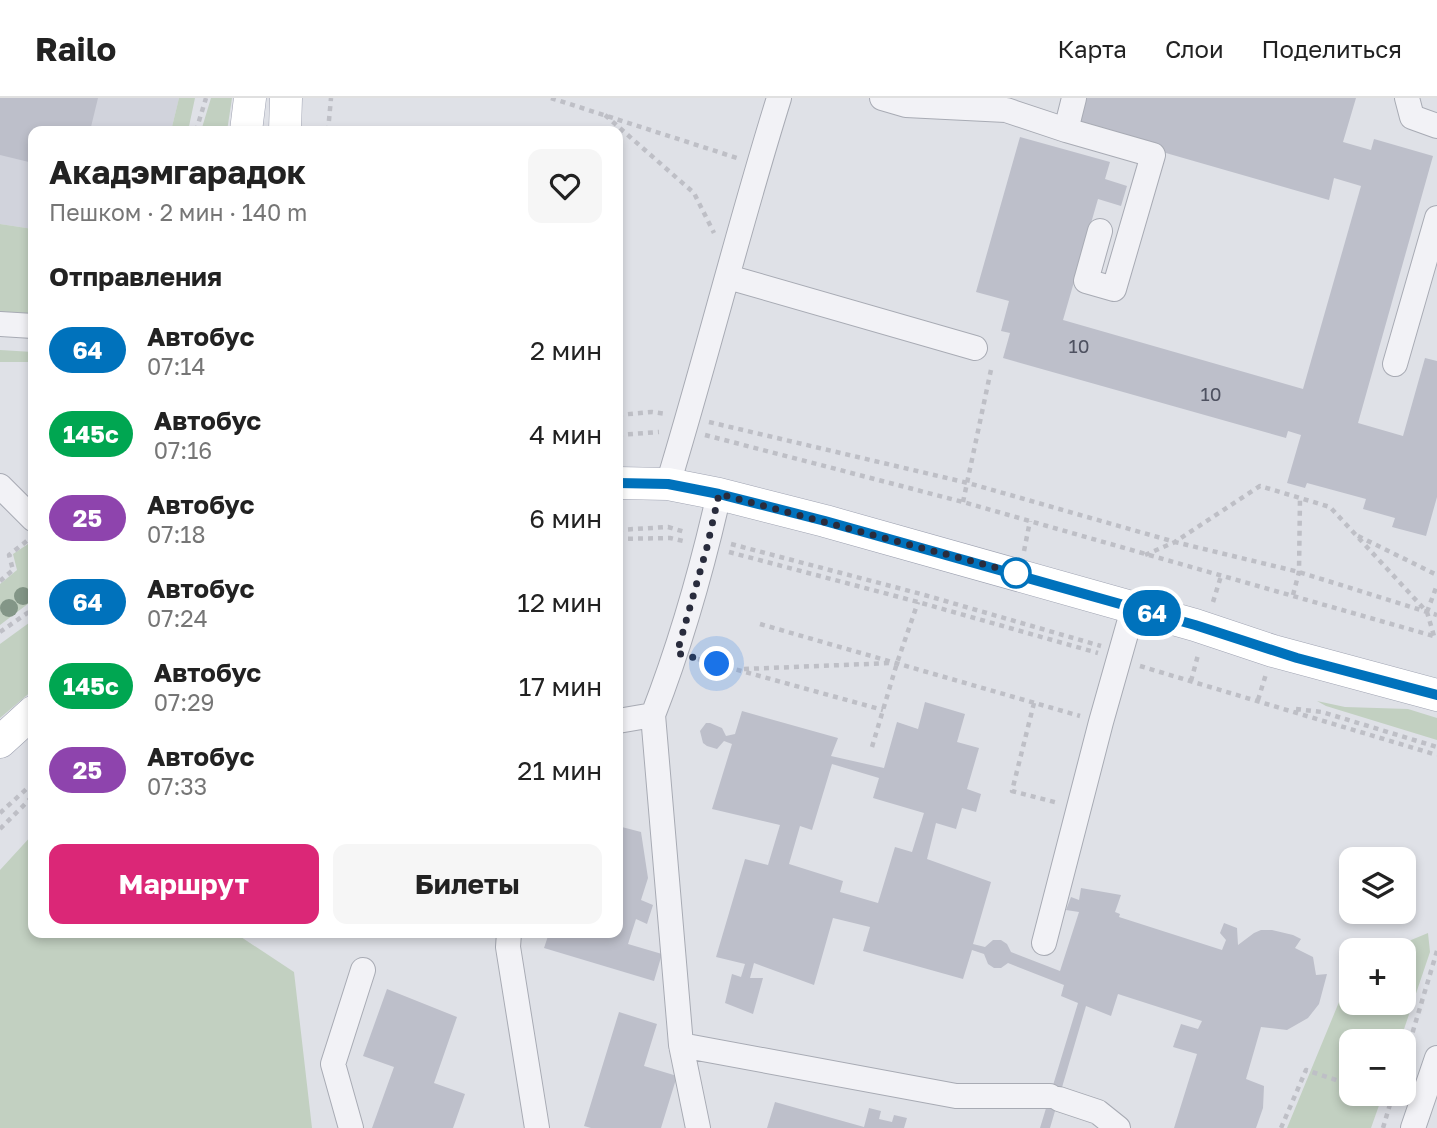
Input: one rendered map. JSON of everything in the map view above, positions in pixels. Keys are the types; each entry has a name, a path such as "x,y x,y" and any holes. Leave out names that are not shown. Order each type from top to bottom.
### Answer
{"main road":[{"path":"247,126 250,98"},
{"path":"285,126 286,98"},
{"path":"623,483 668,484 719,494 1020,574 1299,658 1437,695"},
{"path":"0,742 28,717"}],"lane":[{"path":"668,484 779,98"},
{"path":"882,98 906,105 1006,110 1153,155 1114,289 1086,281 1100,231"},
{"path":"1066,130 1074,98"},
{"path":"1407,98 1412,117 1437,126"},
{"path":"1395,365 1437,218"},
{"path":"728,277 975,348"},
{"path":"0,324 28,326"},
{"path":"0,486 28,514"},
{"path":"698,1128 681,1045 653,715 677,653 719,494"},
{"path":"1044,943 1133,608"},
{"path":"623,720 653,715"},
{"path":"509,938 537,1128"},
{"path":"351,1128 333,1064 363,970"},
{"path":"681,1045 956,1096 1054,1097 1096,1120 1118,1128"},
{"path":"1413,1128 1437,1058"}],"path":[{"path":"198,126 206,98"},
{"path":"328,126 331,98"},
{"path":"551,98 758,165"},
{"path":"602,113 617,126"},
{"path":"623,131 694,193 717,240 728,277"},
{"path":"963,502 992,364 975,348"},
{"path":"623,415 652,412 1436,637"},
{"path":"623,434 687,424 968,483 1175,542 1299,572 1437,615"},
{"path":"1145,555 1175,542 1260,486 1330,507 1427,612 1436,637"},
{"path":"1293,595 1299,572 1300,498"},
{"path":"623,530 668,527 708,543 1118,659 1437,755"},
{"path":"1354,535 1437,575"},
{"path":"623,539 670,538 708,543 921,594 1102,646 1118,659"},
{"path":"0,581 13,570 9,555 28,540"},
{"path":"1427,612 1437,585"},
{"path":"872,747 918,602"},
{"path":"0,632 28,612"},
{"path":"760,624 1101,722"},
{"path":"677,653 883,709"},
{"path":"737,670 897,663"},
{"path":"1034,702 1012,791 1080,809"},
{"path":"1285,708 1322,712 1437,747"},
{"path":"0,813 28,788"},
{"path":"0,829 28,801"},
{"path":"1414,1029 1437,951"},
{"path":"1282,1128 1306,1070 1339,1080"},
{"path":"1383,1128 1390,1106"}],"shaded area":[{"path":"0,98 179,98 172,126 28,126 28,228 0,224"}],"green space":[{"path":"179,98 195,98 189,126 172,126"},
{"path":"211,98 232,98 228,126 203,126"},
{"path":"0,224 28,228 28,317 0,314"},
{"path":"0,350 28,352 28,362 0,362"},
{"path":"28,544 28,604 0,625 0,584 17,570 13,554"},
{"path":"28,624 28,694 0,718 0,644"},
{"path":"1317,701 1345,707 1408,709 1437,718 1437,740 1326,706"},
{"path":"28,839 28,938 243,938 294,972 312,1128 0,1128 0,870"},
{"path":"1428,933 1430,952 1416,994 1416,938"},
{"path":"1339,1002 1339,1015 1409,1015 1404,1029 1339,1029 1339,1106 1379,1106 1371,1128 1287,1128"}],"building":[{"path":"0,98 98,98 91,126 28,126 28,162 0,155"},
{"path":"1080,98 1356,98 1343,142 1371,150 1374,139 1433,156 1358,423 1403,436 1425,358 1437,361 1437,497 1426,536 1392,527 1395,518 1363,509 1366,499 1307,483 1305,488 1287,483 1301,435 1288,431 1286,438 1003,358 1010,333 1001,331 1009,301 976,292 1020,137 1110,162 1105,179 1127,186 1121,206 1098,199 1063,320 1303,389 1361,186 1334,178 1329,200 1072,126"},
{"path":"925,702 965,714 957,742 979,748 967,789 981,794 976,812 962,808 956,829 936,823 927,859 991,882 973,944 985,947 993,940 1001,940 1011,952 1060,971 1079,912 1066,910 1071,897 1079,900 1081,888 1121,895 1115,912 1120,914 1119,917 1222,950 1226,940 1220,933 1224,923 1237,928 1238,945 1261,930 1272,930 1301,939 1295,948 1313,957 1316,975 1327,974 1319,1004 1308,1018 1287,1030 1261,1027 1246,1079 1264,1086 1263,1108 1256,1128 1174,1128 1197,1054 1173,1047 1181,1024 1198,1029 1202,1021 1118,994 1111,1016 1086,1006 1050,1128 1040,1128 1078,1003 1061,996 1064,985 1008,963 1001,968 994,968 988,964 984,954 972,950 963,979 863,951 870,927 833,918 814,985 754,963 750,978 763,978 753,1014 725,1003 732,974 741,977 745,964 716,957 745,859 768,865 780,825 712,809 732,744 724,741 717,749 707,746 703,743 700,731 706,723 710,723 722,728 726,736 735,734 742,711 838,738 831,756 884,768 897,722 918,729","holes":["832,764 879,778 873,798 924,813 912,852 895,847 878,903 840,892 843,881 789,864 800,826 812,830"]},
{"path":"623,827 641,832 648,878 641,900 653,905 647,924 636,919 628,944 662,954 654,981 544,948 547,938 623,938"},
{"path":"387,989 457,1017 434,1083 465,1094 453,1128 372,1128 394,1067 363,1056"},
{"path":"619,1012 657,1024 644,1066 677,1076 661,1128 584,1126"},
{"path":"775,1102 864,1127 869,1108 881,1111 879,1119 892,1122 894,1115 907,1118 904,1128 767,1128"}],"bus line":[{"name":"64","path":"623,482 668,484 825,521 1020,574 1297,658 1437,695"}],"route":[{"path":"717,664 677,653 719,494 1020,574 1016,573"}]}
